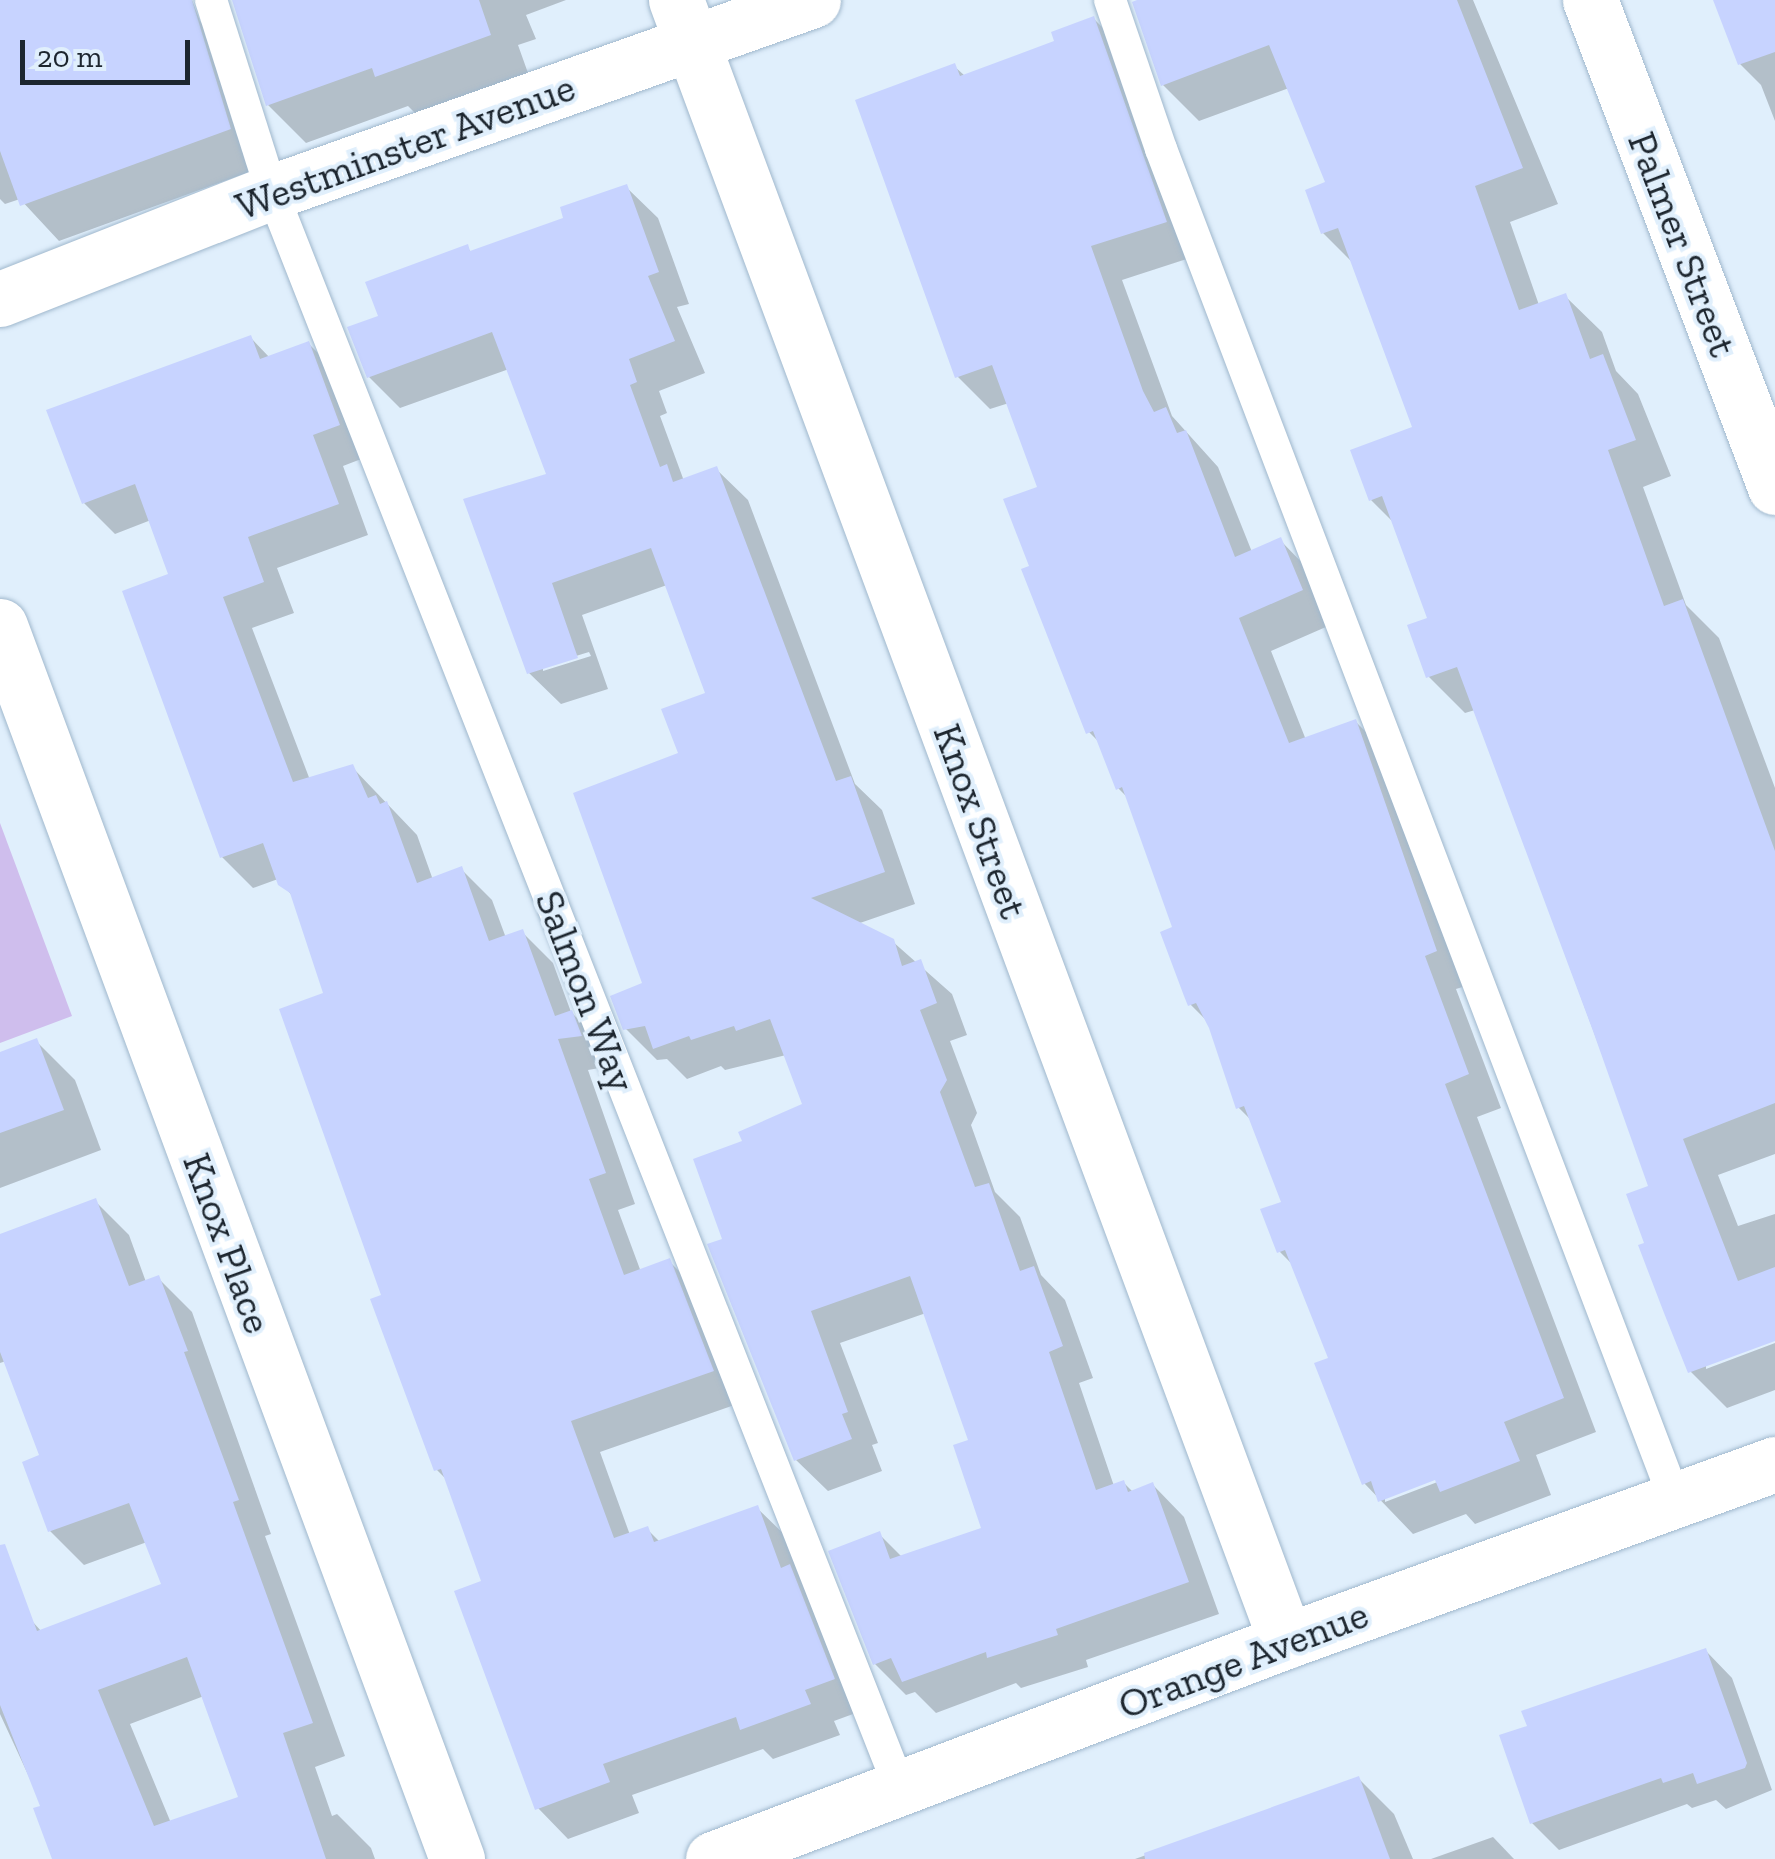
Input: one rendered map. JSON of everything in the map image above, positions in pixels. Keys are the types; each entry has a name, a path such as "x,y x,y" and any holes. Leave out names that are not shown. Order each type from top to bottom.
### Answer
{"street":[{"name":"Westminster Avenue","path":"0,298 272,192 684,23 813,0"},
{"name":"Palmer Street","path":"1590,0 1775,487"},
{"name":"Knox Street","path":"684,23 1286,1642"},
{"name":"Knox Place","path":"0,626 456,1859"},
{"name":"Orange Avenue","path":"714,1859 1286,1642 1775,1464"}],"lane":[{"name":"Salmon Way","path":"212,0 272,192 900,1790"},
{"path":"1110,0 1161,150 1675,1500"}],"shaded area":[{"path":"0,823 72,1016 0,1043"}],"building":[{"path":"0,0 192,0 231,129 20,206 0,151"},
{"path":"232,0 479,0 491,35 375,77 372,68 266,106"},
{"path":"1457,0 1523,168 1475,186 1519,310 1566,293 1590,359 1603,354 1636,440 1608,450 1664,606 1683,599 1775,851 1775,1103 1683,1139 1738,1281 1775,1267 1775,1341 1688,1373 1664,1313 1638,1245 1644,1243 1626,1194 1648,1186 1593,1031 1457,667 1426,678 1407,625 1427,618 1382,496 1369,501 1350,450 1412,427 1338,228 1321,234 1305,190 1325,182 1269,45 1161,86 1132,2"},
{"path":"1713,0 1775,0 1775,52 1738,65"},
{"path":"1094,16 1167,222 1091,246 1143,391 1154,412 1166,407 1177,433 1186,430 1235,557 1281,537 1303,590 1239,618 1289,743 1356,719 1437,951 1425,956 1469,1074 1445,1084 1564,1398 1504,1422 1520,1461 1440,1492 1435,1480 1378,1502 1371,1481 1362,1485 1314,1363 1328,1358 1285,1250 1277,1253 1260,1209 1281,1202 1244,1106 1236,1109 1209,1028 1196,1003 1188,1006 1160,932 1172,927 1122,787 1116,790 1093,731 1086,734 1021,569 1029,566 1003,499 1037,487 992,365 955,378 855,100 955,63 960,76 1054,41 1051,32"},
{"path":"627,184 659,272 648,276 675,341 629,359 637,382 630,385 660,467 667,464 673,482 717,466 836,781 851,776 885,872 811,898 894,939 902,966 921,959 937,1003 920,1010 947,1080 940,1092 975,1187 989,1183 1020,1271 1034,1266 1063,1346 1049,1352 1096,1490 1124,1480 1128,1492 1153,1482 1189,1582 1056,1629 1058,1635 987,1658 986,1652 902,1682 891,1658 873,1665 828,1551 880,1531 890,1559 981,1528 953,1445 968,1440 910,1276 811,1311 848,1412 842,1414 852,1439 794,1461 707,1244 722,1239 693,1159 742,1141 738,1132 802,1104 770,1019 736,1031 734,1026 691,1040 689,1036 653,1049 645,1026 623,1030 610,996 642,983 573,793 678,753 661,709 705,693 651,548 552,583 578,658 527,674 463,499 546,474 492,332 367,378 347,327 378,316 365,282 468,244 470,251 563,218 560,207"},
{"path":"251,335 260,359 309,341 340,425 313,435 339,504 248,537 264,582 223,597 293,782 353,764 368,798 376,795 380,804 387,801 417,883 462,866 489,941 523,929 555,1016 572,1010 582,1036 558,1039 606,1173 589,1179 624,1275 670,1258 714,1371 571,1421 614,1538 648,1526 654,1542 758,1505 781,1568 790,1564 835,1679 805,1690 811,1704 740,1730 736,1717 603,1764 610,1782 535,1810 454,1591 481,1581 441,1469 434,1471 370,1299 381,1295 279,1009 323,993 290,893 278,885 263,843 220,858 122,591 168,574 135,484 82,504 46,410"},
{"path":"37,1038 64,1110 0,1133 0,1052"},
{"path":"96,1198 129,1286 159,1275 239,1500 233,1502 313,1723 283,1733 326,1859 52,1859 33,1808 40,1806 0,1705 0,1545 5,1544 37,1631 161,1584 129,1503 48,1532 22,1462 39,1455 0,1352 0,1234","holes":["187,1657 238,1797 154,1826 98,1690"]},
{"path":"1706,1648 1747,1763 1745,1768 1697,1784 1693,1773 1663,1783 1661,1778 1530,1824 1499,1735 1527,1726 1521,1711"},
{"path":"1359,1776 1390,1859 1145,1859 1144,1853"}]}
